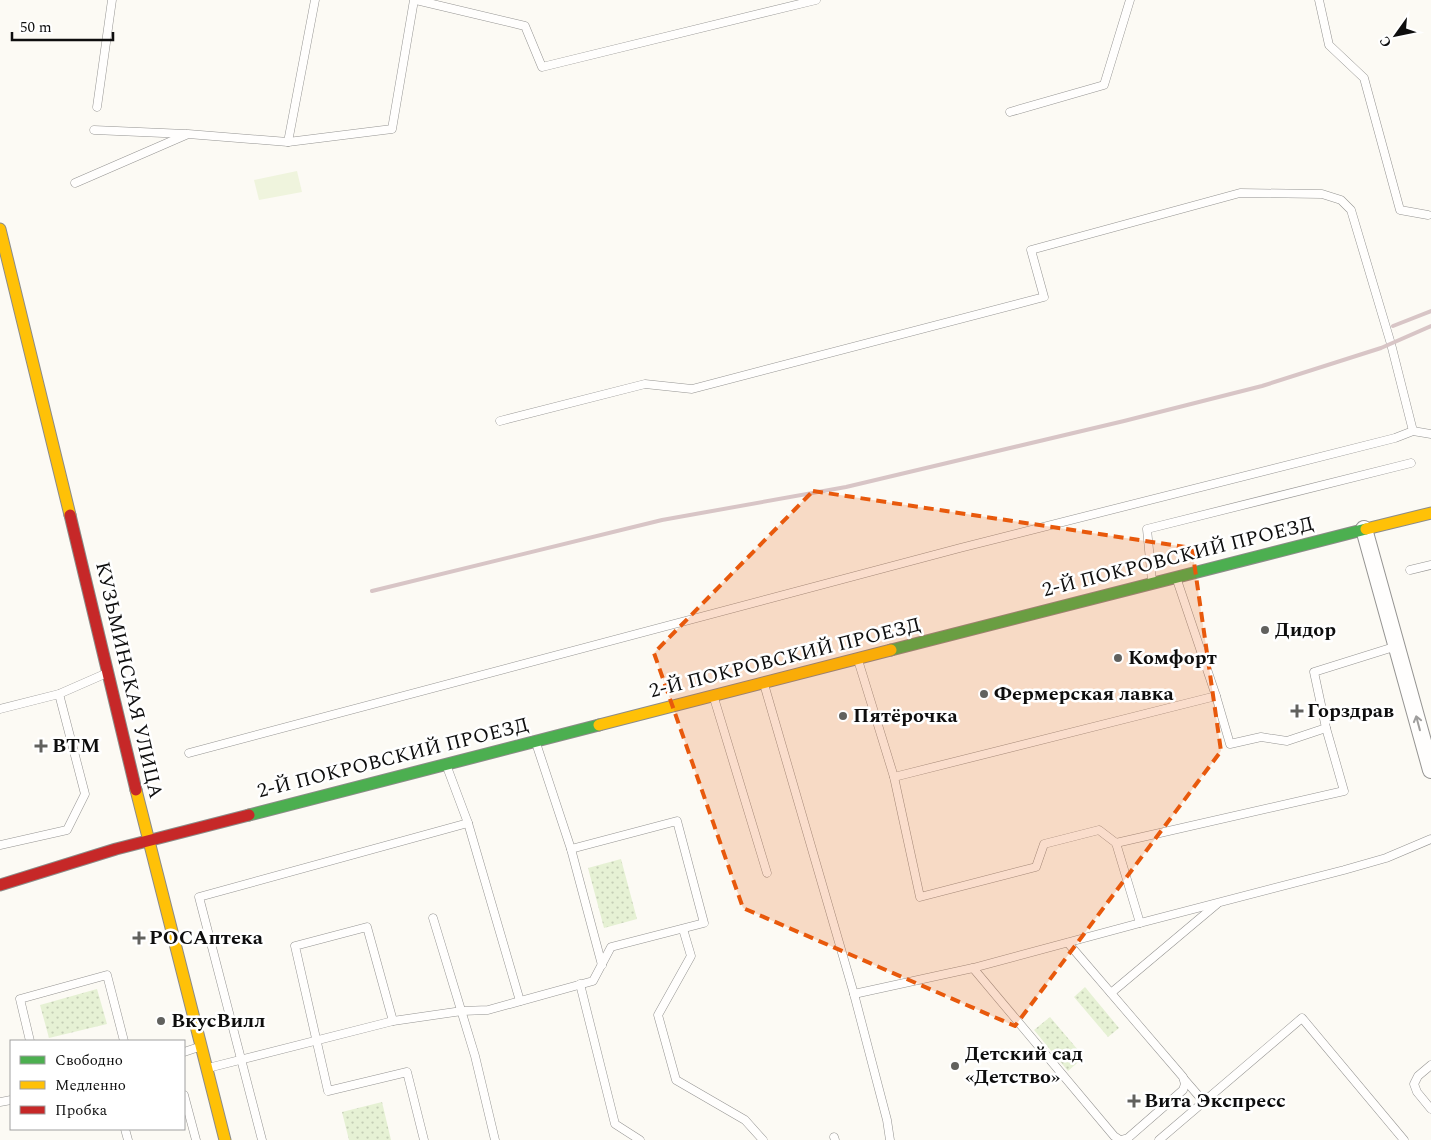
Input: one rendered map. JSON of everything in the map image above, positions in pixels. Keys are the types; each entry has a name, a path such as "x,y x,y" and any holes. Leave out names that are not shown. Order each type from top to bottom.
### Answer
{"street":[{"name":"КУЗЬМИНСКАЯ УЛИЦА","path":"0,228 149,840 225,1140"},
{"name":"2-Й ПОКРОВСКИЙ ПРОЕЗД","path":"0,885 149,840 1431,513"},
{"path":"1364,529 1431,770"}],"lane":[{"path":"97,107 112,0"},
{"path":"288,142 315,0"},
{"path":"94,130 188,134 288,142 392,129 415,0 526,26 542,68 816,0"},
{"path":"1010,112 1104,84 1130,0"},
{"path":"1319,0 1329,45 1364,78 1400,210 1428,215"},
{"path":"75,183 188,134"},
{"path":"500,421 645,384 692,389 1044,297 1031,250 1240,193 1322,194 1341,200 1351,210 1391,344 1413,431"},
{"path":"189,753 950,551 1395,438 1413,431 1431,434"},
{"path":"1152,583 1147,529 1411,463"},
{"path":"1410,570 1431,565"},
{"path":"1176,577 1230,744 1261,737 1287,741 1326,728"},
{"path":"1116,843 1344,791 1326,728 1314,672 1397,646"},
{"path":"857,658 894,777 920,897 1036,867 1044,844 1099,830 1116,843 1140,924"},
{"path":"0,708 59,694 109,672"},
{"path":"764,682 854,994 887,1120 890,1140"},
{"path":"0,845 67,830 85,794 59,694"},
{"path":"714,696 768,873"},
{"path":"894,777 1216,696"},
{"path":"535,741 571,849 602,964"},
{"path":"446,764 468,823 520,1001"},
{"path":"206,1068 393,1021 462,1010 488,1010 593,981 612,947 704,923 677,821 571,849"},
{"path":"262,1140 199,897 468,823"},
{"path":"854,994 973,968 1386,858 1431,839"},
{"path":"1111,993 1219,902"},
{"path":"433,918 475,1056 495,1140"},
{"path":"393,1021 367,927 295,946 328,1091 407,1072 424,1140"},
{"path":"683,928 691,956 658,1015 676,1080 745,1120 763,1140"},
{"path":"1068,943 1204,1102"},
{"path":"973,968 1118,1139 1128,1138 1183,1090 1185,1084 1183,1077"},
{"path":"30,1040 20,999 106,975 124,1040"},
{"path":"580,984 615,1124 640,1140"},
{"path":"1159,1140 1302,1018 1404,1140"},
{"path":"185,1052 201,1047"},
{"path":"1431,1065 1418,1076 1414,1084 1417,1092 1431,1108"},
{"path":"185,1099 196,1140"}],"highlighted area":[{"path":"813,491 1192,548 1221,751 1015,1026 743,908 654,653"}],"green space":[{"path":"297,171 302,192 259,200 254,180"},
{"path":"621,859 637,919 604,928 588,868"},
{"path":"1085,987 1119,1028 1108,1037 1074,997"},
{"path":"97,989 107,1024 49,1038 40,1005"},
{"path":"1050,1017 1084,1057 1068,1071 1034,1030"},
{"path":"382,1102 391,1140 349,1140 342,1112"}],"railway":[{"path":"1393,326 1431,311"},
{"path":"372,591 662,520 846,487 1124,421 1262,386 1381,348 1431,326"}],"traffic: fast":[{"path":"891,650 1366,529"},
{"path":"249,815 599,725"}],"traffic: slow":[{"path":"0,229 70,515"},
{"path":"1366,529 1431,513"},
{"path":"599,725 891,650"},
{"path":"136,790 225,1140"}],"traffic: jam":[{"path":"70,515 136,790"},
{"path":"0,885 116,849 249,815"}],"place":[{"name":"Дидор","path":"1265,630"},
{"name":"Комфорт","path":"1118,658"},
{"name":"Фермерская лавка","path":"984,694"},
{"name":"Горздрав","path":"1297,711"},
{"name":"Пятёрочка","path":"843,716"},
{"name":"ВТМ","path":"41,746"},
{"name":"РОСАптека","path":"139,938"},
{"name":"ВкусВилл","path":"161,1021"},
{"name":"Детский сад «Детство»","path":"955,1066"},
{"name":"Вита Экспресс","path":"1134,1101"}]}
